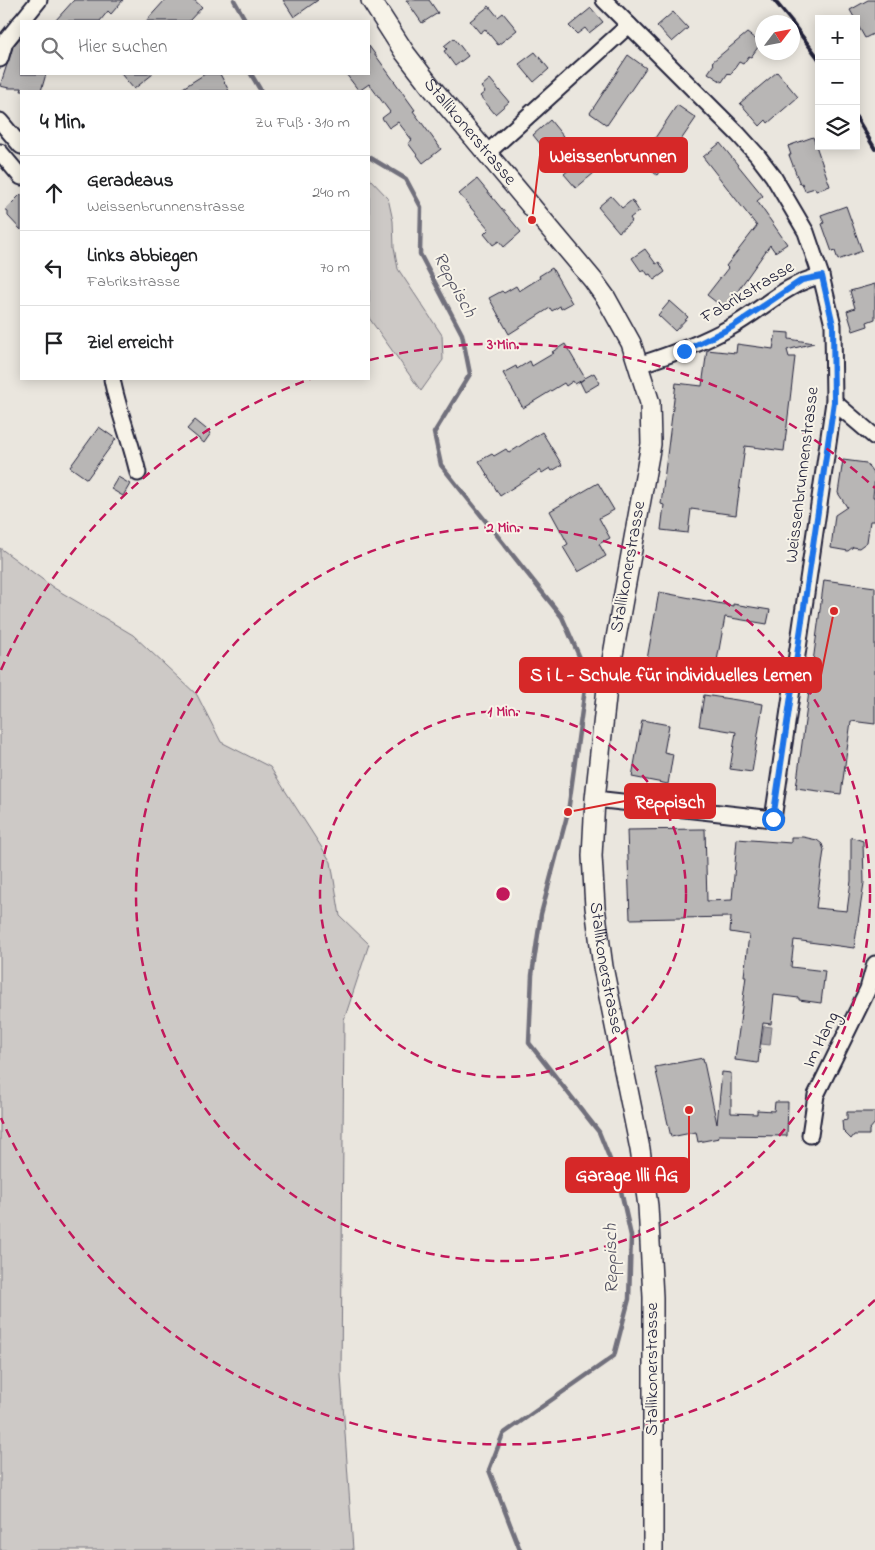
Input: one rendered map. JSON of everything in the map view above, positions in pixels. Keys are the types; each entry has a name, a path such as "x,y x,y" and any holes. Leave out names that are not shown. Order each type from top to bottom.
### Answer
{"street":[{"path":"24,20 39,0"},
{"name":"Stallikonerstrasse","path":"370,0 405,53 432,88 606,298 627,335 650,403 652,444 607,688 595,799 592,856 595,907 602,958 640,1149 648,1206 652,1287 653,1550"},
{"name":"Weissenbrunnenstrasse","path":"595,799 773,819 834,402 833,325 822,276 806,232 789,200 751,148 604,0"},
{"path":"0,59 5,42 20,24"},
{"path":"487,153 629,25"},
{"path":"0,121 20,145"},
{"path":"0,152 20,176"},
{"name":"Fabrikstrasse","path":"638,365 684,351 732,327 802,280 822,276"},
{"path":"112,380 115,396 132,446 138,473"},
{"path":"834,402 875,437"},
{"name":"Im Hang","path":"810,1135 816,1095 868,989 875,964"}],"shaded area":[{"path":"370,179 388,198 393,221 394,247 398,269 442,335 443,360 421,391 370,319"},
{"path":"0,548 54,588 133,635 197,695 221,742 270,767 331,862 340,916 369,944 344,1020 341,1375 353,1550 0,1550"},
{"path":"764,1026 772,1027 770,1045 761,1044"}],"building":[{"path":"74,0 123,0 111,14 108,11 101,20 56,20"},
{"path":"165,0 194,0 202,7 190,20 147,20"},
{"path":"283,0 318,0 294,17"},
{"path":"406,0 429,0 438,13 422,23"},
{"path":"868,0 875,0 875,33 865,38 860,29 860,15 853,15 850,10"},
{"path":"489,6 498,17 503,13 517,30 498,45 485,29 480,33 470,21"},
{"path":"591,8 603,22 589,33 585,28 577,34 569,26"},
{"path":"673,12 688,28 672,42 657,26"},
{"path":"747,33 755,39 755,51 751,57 749,56 743,64 739,62 730,75 728,73 722,82 708,73 714,64 712,62"},
{"path":"20,38 20,75 46,75 41,90 21,90 22,88 0,86 13,46"},
{"path":"454,38 468,56 455,66 444,51 447,49 444,46"},
{"path":"370,47 441,149 423,163 408,143 412,140 398,122 389,128 382,118 390,112 369,84 358,90 347,75 370,75"},
{"path":"535,52 549,69 534,82 519,64"},
{"path":"628,55 646,68 607,125 590,113"},
{"path":"777,72 798,97 768,123 766,120 760,126 740,103"},
{"path":"122,75 152,75 134,89"},
{"path":"203,75 221,75 228,90 180,90"},
{"path":"490,79 509,102 495,114 480,96 485,92 481,87"},
{"path":"677,105 696,118 657,175 639,162"},
{"path":"550,120 563,136 546,151 533,135"},
{"path":"813,137 815,150 818,150 830,186 816,191 815,188 805,191 802,183 800,184 789,155 791,155 788,146"},
{"path":"720,143 763,196 757,201 787,244 775,252 770,245 725,309 707,295 728,268 726,266 757,226 703,157"},
{"path":"582,159 594,173 576,188 564,174"},
{"path":"477,179 521,232 504,247 499,241 493,245 484,234 489,229 459,194"},
{"path":"20,195 20,229 8,216 8,212 5,210"},
{"path":"611,196 622,208 632,200 639,211 630,218 632,221 619,232 598,207"},
{"path":"846,206 862,251 838,260 835,251 832,252 822,224 824,223 821,215"},
{"path":"645,249 656,264 659,262 665,272 654,280 644,269 641,271 632,258"},
{"path":"552,268 572,303 561,309 560,306 552,311 550,308 509,334 489,298 502,291 504,293 516,286 519,291"},
{"path":"875,284 875,319 867,322 868,326 853,331 847,311 855,308 850,291"},
{"path":"670,301 688,317 675,331 658,315"},
{"path":"776,332 789,333 789,339 814,343 787,350 789,357 795,357 784,451 745,446 736,515 691,509 688,533 661,530 664,505 661,504 676,383 702,386 707,350 736,353 737,344 773,349"},
{"path":"565,344 585,378 594,373 600,383 585,392 580,382 584,379 575,384 573,381 566,386 564,383 523,408 503,373 516,366 517,369 530,361 532,366"},
{"path":"195,420 211,433 204,443 187,429"},
{"path":"99,427 116,439 87,479 70,467"},
{"path":"542,432 562,465 552,471 550,468 542,473 540,470 500,496 479,461 492,454 494,456 506,449 509,453"},
{"path":"843,460 866,463 875,475 873,497 875,497 875,521 870,521 867,542 859,548 853,547 848,551 831,548 835,515 847,507 838,493"},
{"path":"118,477 130,484 123,496 111,489"},
{"path":"598,483 614,510 599,518 610,538 599,544 606,556 578,572 563,547 568,544 550,511"},
{"path":"824,580 875,587 875,724 851,721 841,794 796,788"},
{"path":"659,592 733,606 733,604 770,610 767,624 725,617 714,677 646,665"},
{"path":"704,695 763,704 752,772 730,769 736,732 699,726"},
{"path":"642,720 669,725 664,752 673,754 668,784 632,777"},
{"path":"705,829 707,901 732,900 737,839 791,843 791,837 803,837 817,840 822,844 824,850 816,908 847,911 851,881 851,837 863,841 864,883 854,948 794,940 791,967 825,971 821,1003 774,995 771,1024 763,1023 758,1063 735,1060 746,976 744,976 749,935 730,932 731,917 630,919 627,830"},
{"path":"703,1058 717,1124 722,1072 731,1073 731,1113 757,1114 757,1110 774,1111 775,1102 788,1102 787,1136 718,1135 719,1138 698,1142 696,1132 671,1137 655,1067"},
{"path":"847,1112 875,1112 875,1123 869,1130 869,1135 854,1135 851,1139 843,1131 842,1121 847,1120"}],"waterway":[{"name":"Reppisch","path":"234,0 245,20"},
{"name":"Reppisch","path":"252,75 260,90"},
{"name":"Reppisch","path":"370,158 406,179 421,207 420,254 462,334 470,374 434,433 441,465 562,617 587,674 568,812 541,914 532,975 529,1043 599,1132 619,1182 631,1236 629,1299 614,1356 503,1434 489,1470 520,1550"}],"railway":[{"path":"774,0 786,15"},
{"path":"800,34 815,54"},
{"path":"860,124 875,149"}],"place":[{"name":"Weissenbrunnen","path":"532,220"},
{"name":"S i L - Schule für individuelles Lernen","path":"834,611"},
{"name":"Reppisch","path":"568,812"},
{"name":"Garage Illi AG","path":"689,1110"}],"route":[{"path":"684,351 732,327 802,280 822,276 833,325 834,402 773,819"}]}
